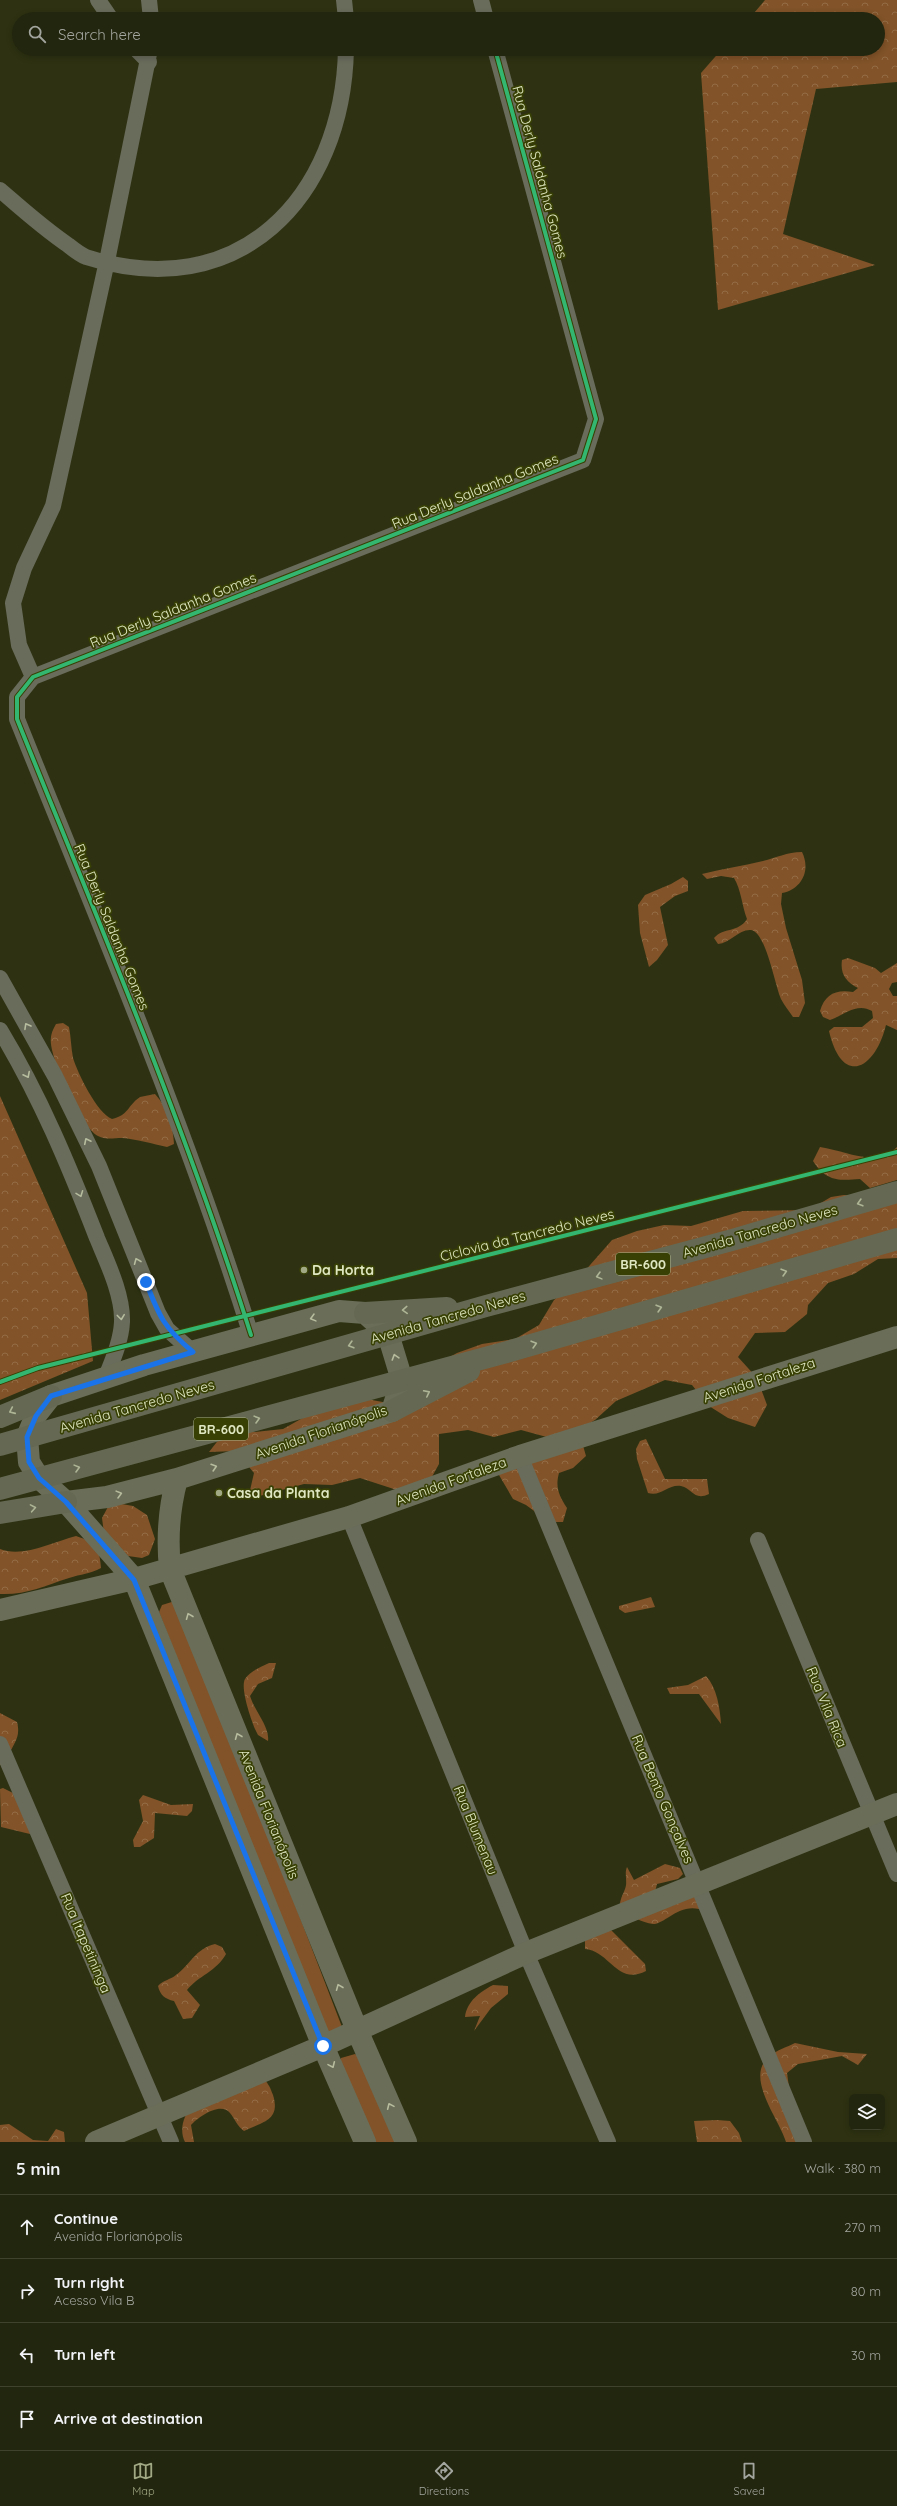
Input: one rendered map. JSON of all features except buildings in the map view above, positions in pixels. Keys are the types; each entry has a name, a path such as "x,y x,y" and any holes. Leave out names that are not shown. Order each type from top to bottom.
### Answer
{"main road":[{"name":"Avenida Tancredo Neves","path":"0,1445 486,1306 732,1240 897,1192"},
{"name":"BR-600","path":"0,1489 507,1352 897,1239"},
{"path":"365,1313 486,1306"},
{"path":"392,1411 507,1352"},
{"path":"0,1417 51,1396"},
{"path":"0,1513 66,1502"}],"street":[{"path":"98,0 106,12"},
{"path":"148,0 150,12"},
{"path":"344,0 345,12"},
{"path":"481,0 484,12"},
{"path":"33,677 20,645 13,603 24,568 53,506 108,261 150,56"},
{"path":"0,190 42,227 84,256 158,269 200,264 239,250 272,228 298,201 318,170 339,104 345,56"},
{"name":"Rua Derly Saldanha Gomes","path":"251,1335 221,1240 150,1052 17,719 17,697 33,677 583,460 596,419 497,56"},
{"path":"0,978 55,1076 99,1166 158,1313 167,1329 193,1352"},
{"path":"0,1030 26,1072 64,1153 115,1283 122,1321 116,1353 106,1377"},
{"path":"365,2142 323,2046 134,1580 66,1502 39,1478 29,1462 27,1437 36,1416 51,1396 106,1377 339,1311 365,1313 388,1334 402,1380"},
{"name":"Avenida Fortaleza","path":"0,1610 134,1580 349,1517 520,1456 897,1336"},
{"name":"Avenida Florianópolis","path":"66,1502 107,1497 176,1479 392,1411 402,1380"},
{"name":"Rua Bento Gonçalves","path":"520,1456 804,2142"},
{"name":"Avenida Florianópolis","path":"176,1479 171,1500 168,1550 170,1569 357,2030 406,2142"},
{"name":"Rua Blumenau","path":"349,1517 526,1953 608,2142"},
{"name":"Rua Vila Rica","path":"758,1540 897,1874"},
{"name":"Rua Itapetininga","path":"0,1744 171,2142"},
{"path":"96,2142 323,2046 526,1953 897,1804"}],"green space":[{"path":"765,0 897,0 897,82 816,89 783,234 875,265 718,310 701,73 716,56 885,56 885,12 755,12"},
{"path":"802,852 805,859 805,872 803,878 795,887 782,893 781,904 786,928 802,980 805,1003 799,1017 793,1017 781,999 766,949 756,933 751,930 747,930 727,941 718,944 714,938 722,932 739,926 747,919 734,878 721,876 707,879 702,874 763,861 786,854"},
{"path":"683,877 688,881 688,891 675,896 660,907 668,945 657,960 649,967 640,933 638,905 645,895"},
{"path":"848,958 875,968 881,973 897,963 897,982 892,983 889,989 893,996 897,996 897,1030 886,1025 881,1040 874,1053 867,1061 858,1066 850,1066 842,1060 835,1049 829,1031 834,1027 862,1027 873,1018 872,1011 861,1008 851,1010 830,1020 823,1017 820,1011 825,1000 832,994 841,991 853,992 858,988 847,980 843,973 842,960"},
{"path":"63,1023 69,1027 73,1058 79,1073 100,1109 112,1119 125,1113 140,1097 155,1094 160,1099 169,1117 174,1144 167,1147 139,1140 104,1138 98,1136 91,1130 76,1108 62,1080 53,1053 51,1041 52,1031 56,1024"},
{"path":"0,1096 87,1293 93,1361 0,1400"},
{"path":"820,1147 870,1157 888,1153 897,1147 897,1180 870,1188 860,1179 845,1180 828,1176 818,1168 813,1161"},
{"path":"844,1195 897,1198 897,1258 878,1259 854,1274 828,1283 808,1305 807,1314 785,1332 755,1333 738,1357 757,1378 767,1405 755,1427 728,1418 709,1406 692,1385 665,1380 616,1401 595,1420 570,1435 582,1442 586,1456 573,1468 559,1473 557,1483 558,1491 567,1508 563,1522 549,1522 526,1505 513,1499 499,1475 503,1463 554,1439 521,1430 494,1437 468,1430 439,1434 439,1464 428,1484 403,1492 360,1478 332,1485 304,1484 248,1499 254,1473 236,1451 209,1452 227,1429 255,1432 283,1429 308,1415 361,1398 388,1403 431,1367 457,1353 482,1344 515,1339 539,1325 554,1300 576,1281 612,1240 637,1231 664,1225 691,1226 743,1211 809,1210 831,1197"},
{"path":"646,1439 665,1479 707,1479 709,1494 700,1496 681,1486 672,1487 653,1494 648,1493 637,1459 636,1449 640,1441"},
{"path":"116,1503 133,1506 147,1515 155,1539 149,1555 142,1558 128,1556 104,1533 102,1518 109,1505"},
{"path":"76,1536 88,1541 95,1547 98,1551 101,1568 93,1572 35,1589 18,1593 0,1594 0,1549 18,1552 38,1548"},
{"path":"651,1597 655,1607 625,1613 619,1609 619,1606"},
{"path":"175,1601 180,1605 342,2027 326,2039 159,1612 162,1605"},
{"path":"269,1663 276,1663 272,1678 258,1684 250,1696 267,1730 268,1741 258,1735 255,1729 247,1704 244,1683 245,1679 250,1674"},
{"path":"706,1676 715,1692 719,1705 721,1724 699,1694 670,1694 667,1688 688,1685"},
{"path":"0,1713 17,1722 18,1732 16,1740 8,1756 9,1764 0,1765"},
{"path":"3,1788 17,1795 35,1830 30,1834 1,1827 0,1789"},
{"path":"143,1795 171,1805 193,1804 192,1811 187,1816 155,1813 154,1838 140,1847 134,1847 133,1840 143,1821 139,1800"},
{"path":"665,1864 680,1868 683,1874 678,1879 657,1884 655,1892 699,1897 699,1909 685,1909 658,1923 653,1924 640,1920 620,1910 620,1902 626,1886 627,1867 634,1880"},
{"path":"611,1930 645,1964 646,1971 636,1974 628,1974 621,1971 601,1955 594,1951 585,1949 585,1935"},
{"path":"215,1944 222,1947 226,1954 218,1965 191,1985 187,1990 200,2005 192,2018 183,2019 174,2001 163,1996 158,1986 181,1971 203,1949"},
{"path":"493,1985 508,1986 508,1994 491,2008 474,2031 480,2016 465,2017 468,2006 483,1991"},
{"path":"795,2043 838,2052 867,2054 858,2065 842,2056 798,2064 787,2073 789,2087 810,2142 786,2142 766,2098 760,2075 763,2065 770,2056"},
{"path":"355,2054 360,2057 396,2142 372,2142 339,2065 341,2058"},
{"path":"261,2077 270,2087 275,2104 272,2115 268,2119 263,2123 244,2131 230,2113 226,2110 216,2109 199,2118 191,2125 194,2142 185,2142 182,2128 183,2122 190,2109 209,2098"},
{"path":"694,2121 730,2121 739,2133 742,2142 697,2142"},
{"path":"9,2124 33,2140 48,2141 56,2129 64,2132 65,2142 0,2142 0,2125"}],"cycle path":[{"path":"251,1335 170,1102 110,948 17,719 17,697 33,677 583,460 596,419 497,56"},
{"name":"Ciclovia da Tancredo Neves","path":"0,1382 38,1368 897,1152"}],"place":[{"name":"Da Horta","path":"304,1270"},
{"name":"Casa da Planta","path":"219,1493"}],"route":[{"path":"146,1282 158,1313 167,1329 193,1352 144,1365 51,1396 36,1416 27,1437 29,1462 39,1478 66,1502 134,1580 323,2046"}]}
